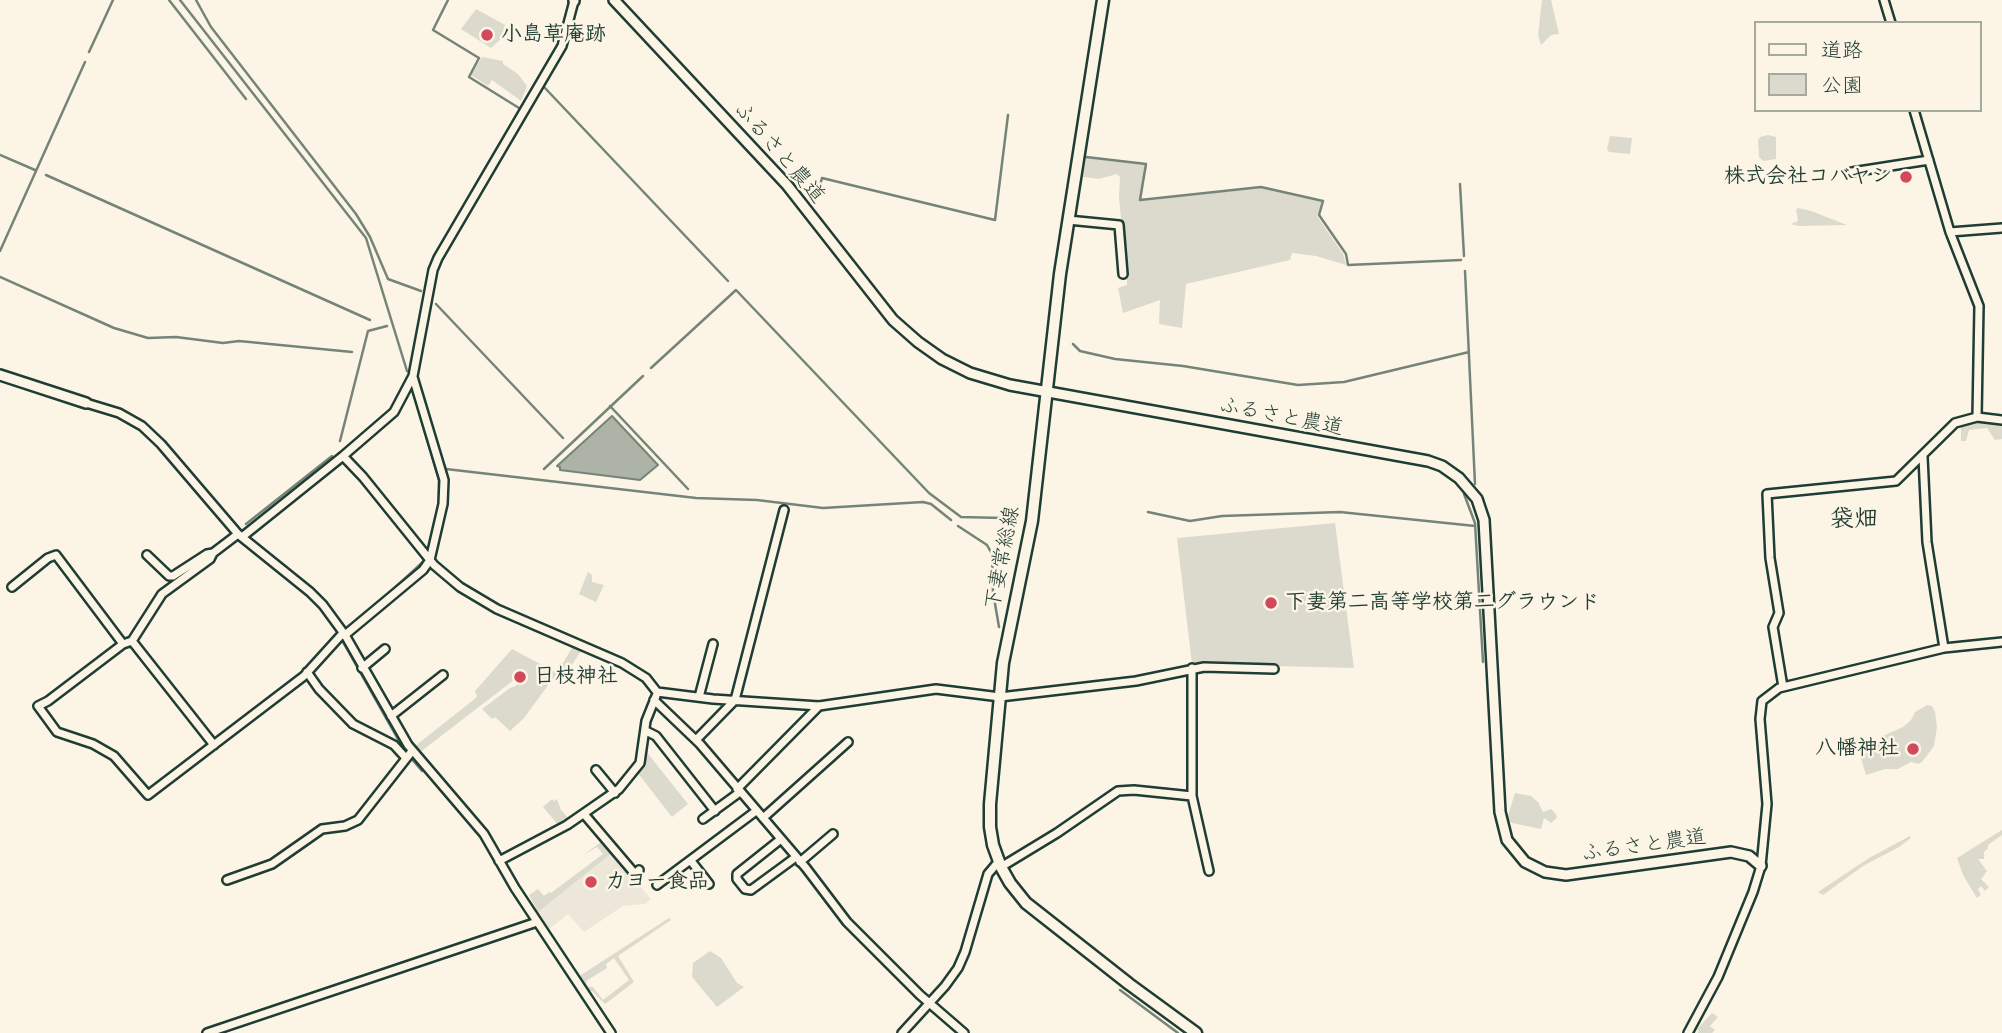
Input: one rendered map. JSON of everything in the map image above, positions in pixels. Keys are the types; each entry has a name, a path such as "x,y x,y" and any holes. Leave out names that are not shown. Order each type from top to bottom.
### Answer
{"main road":[{"name":"下妻常総線","path":"1103,0 1068,219 1030,533 1011,614 1000,696 990,804 991,839 1000,864 1016,892 1032,909 1196,1033"}],"street":[{"name":"ふるさと農道","path":"614,0 787,185 900,327 934,354 971,373 999,383 1428,461 1451,471 1471,491 1481,507 1484,520 1500,812 1505,835 1514,850 1529,864 1559,875 1731,852 1747,855 1761,866"},
{"path":"1884,0 1890,21"},
{"path":"147,555 169,576 173,576 213,553 343,456 394,412 413,376 433,270 438,258 562,46 574,1"},
{"path":"1915,112 1951,232 1981,314 1977,417"},
{"path":"1852,173 1929,160"},
{"path":"1068,219 1118,225 1123,274"},
{"path":"1951,232 2002,228"},
{"path":"0,375 119,413 142,426 162,444 240,535 314,595 344,634 391,716 408,754"},
{"path":"213,553 211,559 162,594 132,641 123,644 38,706 58,732 93,744 114,756 148,795 307,672 344,634 423,570 430,561 443,504 444,480 413,376"},
{"path":"1783,687 1773,627 1779,613 1770,558 1767,494 1896,481 1955,423 1977,417 2002,420"},
{"path":"343,456 430,561 474,596 622,663 646,678 655,696 798,859 847,922 929,1003 964,1033"},
{"path":"1923,457 1927,542 1944,648"},
{"path":"696,740 735,700 784,510"},
{"path":"12,587 55,555 123,644"},
{"path":"132,641 214,745"},
{"path":"1688,1033 1718,977 1761,866 1767,804 1760,708 1762,701 1783,687 1944,648 2002,642"},
{"path":"699,697 713,644"},
{"path":"362,668 385,649"},
{"path":"655,696 819,706 936,689 1000,696 1136,681 1192,668 1274,669"},
{"path":"1192,668 1192,796 1209,871"},
{"path":"307,672 319,689 353,724 408,754 471,817 611,1033"},
{"path":"391,716 443,675"},
{"path":"499,861 584,814 615,793 640,763 646,721 655,696"},
{"path":"703,819 739,790 819,706"},
{"path":"646,731 656,736 715,811"},
{"path":"762,818 848,742"},
{"path":"227,880 272,864 322,829 345,827 358,820 408,754"},
{"path":"596,770 615,793"},
{"path":"902,1033 952,977 962,960 988,874 1000,864 1057,833 1118,792 1134,790 1192,796"},
{"path":"657,885 702,854 711,843 756,811"},
{"path":"584,814 635,874 639,870"},
{"path":"780,839 737,874 745,889 751,890 833,834"},
{"path":"691,861 709,884"},
{"path":"207,1033 537,922"}],"shaded area":[{"path":"612,416 658,465 640,480 560,470 557,466"},
{"path":"612,853 651,899 645,904 623,906 584,932 568,914 544,933 533,916"}],"green space":[{"path":"1542,0 1551,0 1559,34 1551,35 1541,45 1538,35"},
{"path":"476,9 505,25 502,38 491,48 461,29"},
{"path":"482,57 503,61 503,64 518,74 527,86 521,101 492,80 488,86 471,75"},
{"path":"1768,135 1776,137 1776,159 1763,161 1759,157 1758,140"},
{"path":"1610,136 1632,138 1630,154 1609,152 1607,149"},
{"path":"1086,158 1145,165 1140,201 1261,188 1322,202 1317,216 1343,254 1346,265 1316,256 1292,253 1290,260 1186,284 1182,328 1159,324 1160,300 1123,313 1118,288 1127,285 1127,280 1119,198 1120,177 1117,174 1099,179 1083,177"},
{"path":"1796,209 1847,225 1791,224 1798,221"},
{"path":"1977,422 2002,422 2002,439 1995,440 1987,428 1969,430 1966,441 1961,441 1961,426"},
{"name":"下妻第二高等学校第二グラウンド","path":"1335,523 1354,668 1192,664 1177,538"},
{"path":"588,572 592,575 592,582 604,585 596,602 579,594"},
{"path":"575,643 583,648 568,671 561,666"},
{"path":"512,649 557,673 524,718 510,731 482,709 516,686 521,680 519,676 419,753 414,747 477,697 475,691"},
{"path":"1927,705 1932,706 1935,712 1937,727 1934,746 1922,762 1911,762 1898,769 1885,769 1866,775 1860,755 1862,752 1883,736 1903,727 1915,712"},
{"path":"645,750 688,804 672,817 637,772 642,767"},
{"path":"1515,793 1531,796 1543,812 1551,809 1557,818 1551,823 1544,818 1541,829 1512,823 1507,819"},
{"path":"552,799 557,799 561,810 570,820 559,826 543,807"},
{"path":"2002,830 2002,835 1988,845 1984,859 1978,859 1987,871 1981,879 1989,887 1985,891 1981,886 1978,889 1981,895 1977,898 1963,875 1957,858"},
{"path":"1910,836 1911,838 1899,847 1863,866 1823,895 1818,892 1869,858"},
{"path":"601,842 612,853 538,912 529,895 538,889 544,896 551,893 603,854 597,847 582,856"},
{"path":"669,918 671,920 618,956 634,982 605,1004 592,991 586,991 578,977","holes":["614,958 629,980 603,1000 593,987 588,987 586,981 607,968 606,964"]},
{"path":"710,951 721,958 737,983 744,987 717,1007 692,977 693,963"},
{"path":"1712,1013 1718,1017 1710,1026 1715,1030 1712,1033 1698,1033 1698,1028"}],"waterway":[{"path":"89,52 113,0"},
{"path":"169,0 246,99"},
{"path":"180,0 366,238 407,371"},
{"path":"196,0 211,27 356,214 370,237 388,279 421,291"},
{"path":"448,0 433,30 479,58 469,77 519,108"},
{"path":"0,251 85,62"},
{"path":"544,87 728,281"},
{"path":"815,204 822,178 995,220 1008,115"},
{"path":"0,155 35,170"},
{"path":"1086,157 1146,164 1140,200 1261,187 1323,201 1319,215 1346,254 1348,265 1461,260"},
{"path":"46,175 370,320"},
{"path":"1460,184 1464,256"},
{"path":"1465,271 1475,484"},
{"path":"0,277 114,328 148,338 176,337 223,343 239,341 352,352"},
{"path":"651,368 736,290 929,493 961,517 1003,518"},
{"path":"436,304 563,438"},
{"path":"340,441 368,331 387,326"},
{"path":"1073,344 1080,351 1115,359 1183,366 1298,385 1344,382 1469,352"},
{"path":"544,469 643,376"},
{"path":"412,388 439,480 439,503 428,551"},
{"path":"610,406 688,489"},
{"path":"246,524 332,456"},
{"path":"446,469 696,498 757,500 823,508 923,502 931,504 951,520"},
{"path":"1464,494 1475,523 1483,662"},
{"path":"1148,512 1190,521 1222,516 1340,512 1475,526"},
{"path":"958,526 987,545 992,554 993,592 999,627"},
{"path":"376,605 425,560"},
{"path":"160,591 176,578"},
{"path":"143,618 156,597"},
{"path":"343,642 404,750 422,771"},
{"path":"1120,990 1178,1033"}],"place":[{"name":"小島草庵跡","path":"487,35"},
{"name":"株式会社コバヤシ","path":"1906,177"},
{"name":"下妻第二高等学校第二グラウンド","path":"1271,603"},
{"name":"日枝神社","path":"520,677"},
{"name":"八幡神社","path":"1913,749"},
{"name":"カヨー食品","path":"591,882"}],"district":[{"name":"袋畑","path":"1854,520"}]}
